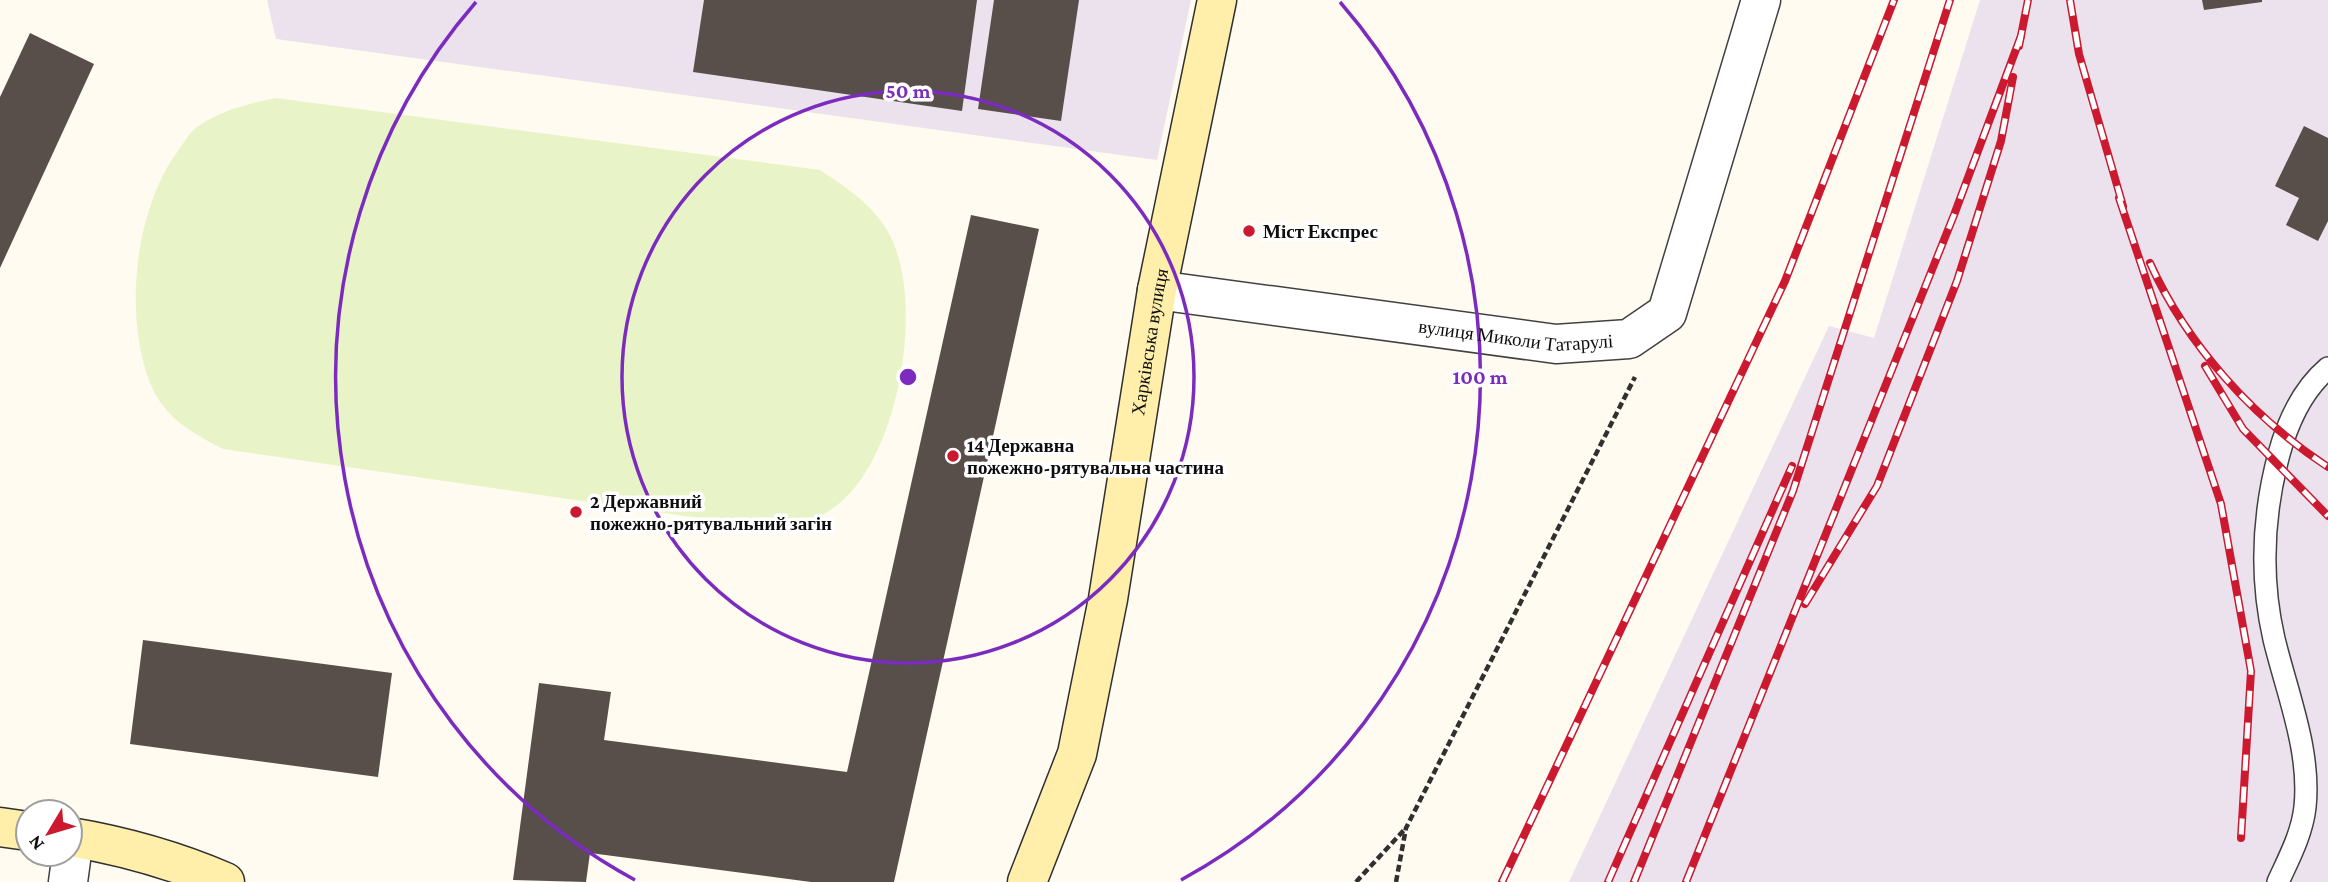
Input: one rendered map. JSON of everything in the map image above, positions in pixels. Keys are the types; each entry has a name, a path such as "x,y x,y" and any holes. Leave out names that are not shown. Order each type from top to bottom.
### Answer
{"street":[{"name":"Харківська вулиця","path":"1027,882 1077,754 1108,598 1157,290 1217,0"},
{"name":"вулиця Миколи Татарулі","path":"1157,290 1556,344 1629,339 1667,313 1761,0"},
{"path":"84,840 130,847 189,866 225,882"}],"lane":[{"path":"2278,882 2298,838 2305,806 2297,728 2274,637 2265,580 2266,522 2273,478 2285,432 2309,383 2328,368"}],"path":[{"path":"1356,882 1406,828 1638,371"},
{"path":"1396,882 1406,828"}],"shaded area":[{"path":"267,0 1191,0 1157,160 276,39"},
{"path":"1980,0 2328,0 2328,882 1569,882 1829,326 1874,338"}],"green space":[{"path":"276,98 820,170 857,196 881,220 899,260 905,297 905,338 900,380 889,422 873,459 853,490 829,511 800,524 768,528 223,449 200,437 180,423 163,406 150,383 142,355 136,293 144,230 165,172 192,131 225,112"}],"building":[{"path":"704,0 977,0 962,111 693,72"},
{"path":"994,0 1079,0 1061,121 978,109"},
{"path":"2202,0 2262,0 2262,2 2204,10"},
{"path":"30,33 94,64 0,268 0,97"},
{"path":"2304,126 2328,138 2328,221 2318,241 2286,225 2299,198 2275,186"},
{"name":"14 Державна пожежно-рятувальна частина","path":"971,215 1039,229 894,882 811,882 590,853 586,882 513,880 539,683 611,692 604,740 847,772"},
{"path":"143,640 392,673 378,777 130,744"}],"railway":[{"path":"1502,882 1785,281 1894,0"},
{"path":"1634,882 1793,491 1950,0"},
{"path":"2019,46 2028,0"},
{"path":"2070,0 2079,54 2123,206"},
{"path":"1686,882 1954,215 2021,36"},
{"path":"1805,604 1877,486 1957,281 2001,141 2013,77"},
{"path":"2119,198 2221,504 2251,671 2241,838"},
{"path":"2150,263 2183,323 2225,377 2248,403 2274,426 2328,467"},
{"path":"2205,366 2243,429 2328,516"},
{"path":"1608,882 1792,466"}],"place":[{"name":"Міст Експрес","path":"1249,231"},
{"name":"14 Державна пожежно-рятувальна частина","path":"953,456"},
{"name":"2 Державний пожежно-рятувальний загін","path":"576,512"}]}
